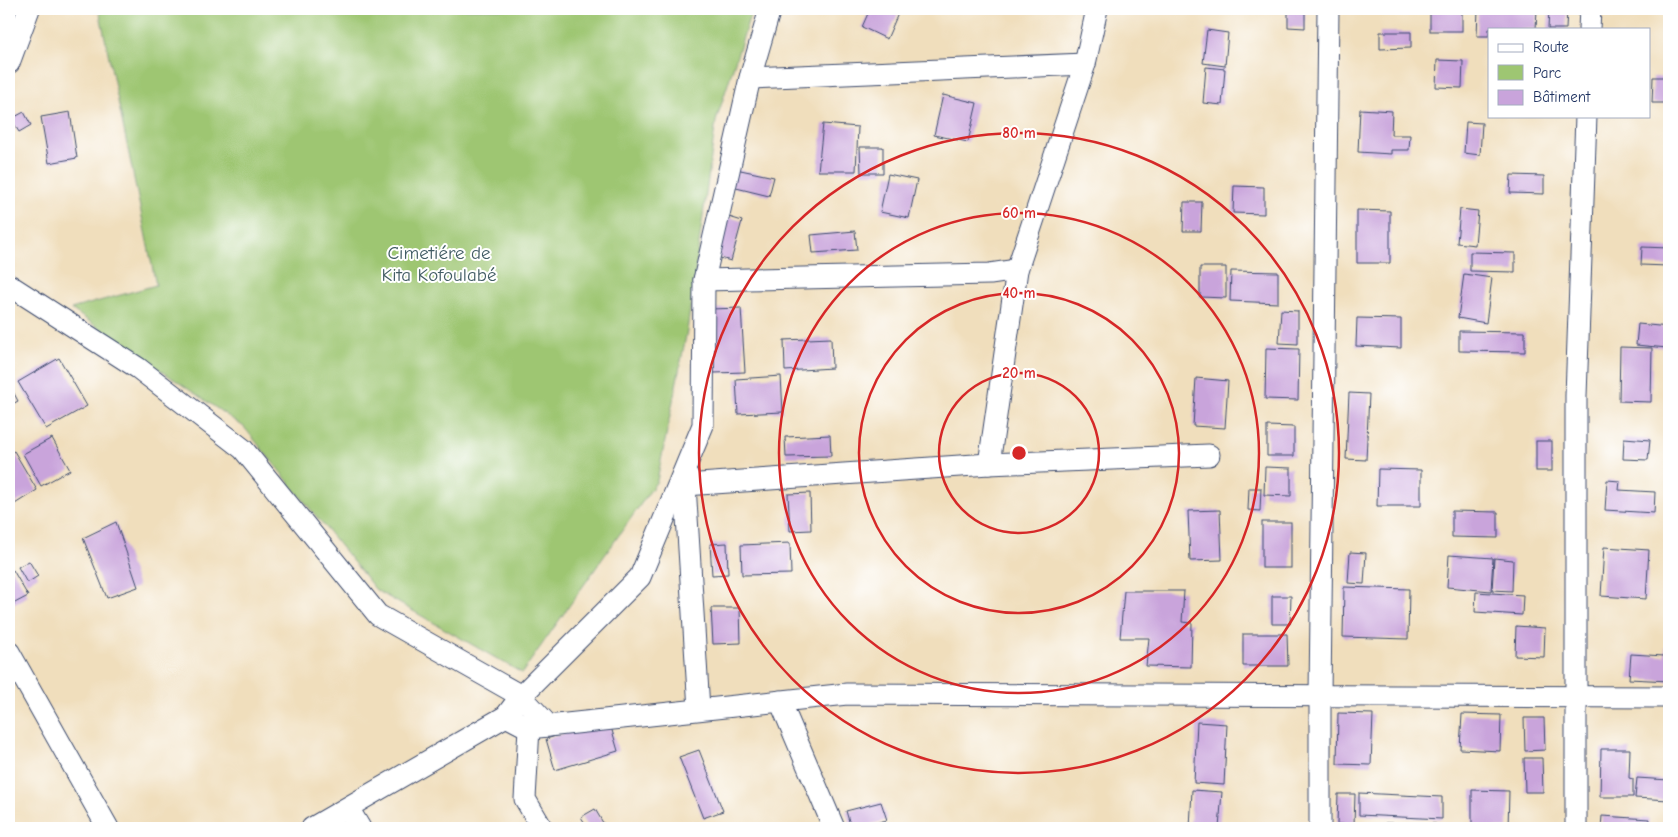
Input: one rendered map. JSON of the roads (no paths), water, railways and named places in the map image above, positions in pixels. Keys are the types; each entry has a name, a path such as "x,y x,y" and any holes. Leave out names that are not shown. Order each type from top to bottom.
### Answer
{"street":[{"path":"9,62 29,9"},
{"path":"699,709 685,485 702,425 704,280 750,78 770,9"},
{"path":"989,464 1017,270 1085,64 1097,9"},
{"path":"1320,828 1328,9"},
{"path":"1589,28 1590,9"},
{"path":"750,78 1085,64"},
{"path":"1576,828 1576,396 1586,118"},
{"path":"704,280 990,274 1017,270"},
{"path":"9,285 138,368 243,449 378,615 521,696 539,727 525,799 542,828"},
{"path":"312,828 506,716 521,696 640,577 702,425"},
{"path":"685,485 989,464 1209,455"},
{"path":"9,652 108,828"},
{"path":"506,716 539,727 847,694 1669,697"},
{"path":"780,701 834,828"},
{"path":"348,808 360,828"}],"park label":[{"name":"Cimetiére de Kita Kofoulabé","path":"439,263"}]}
